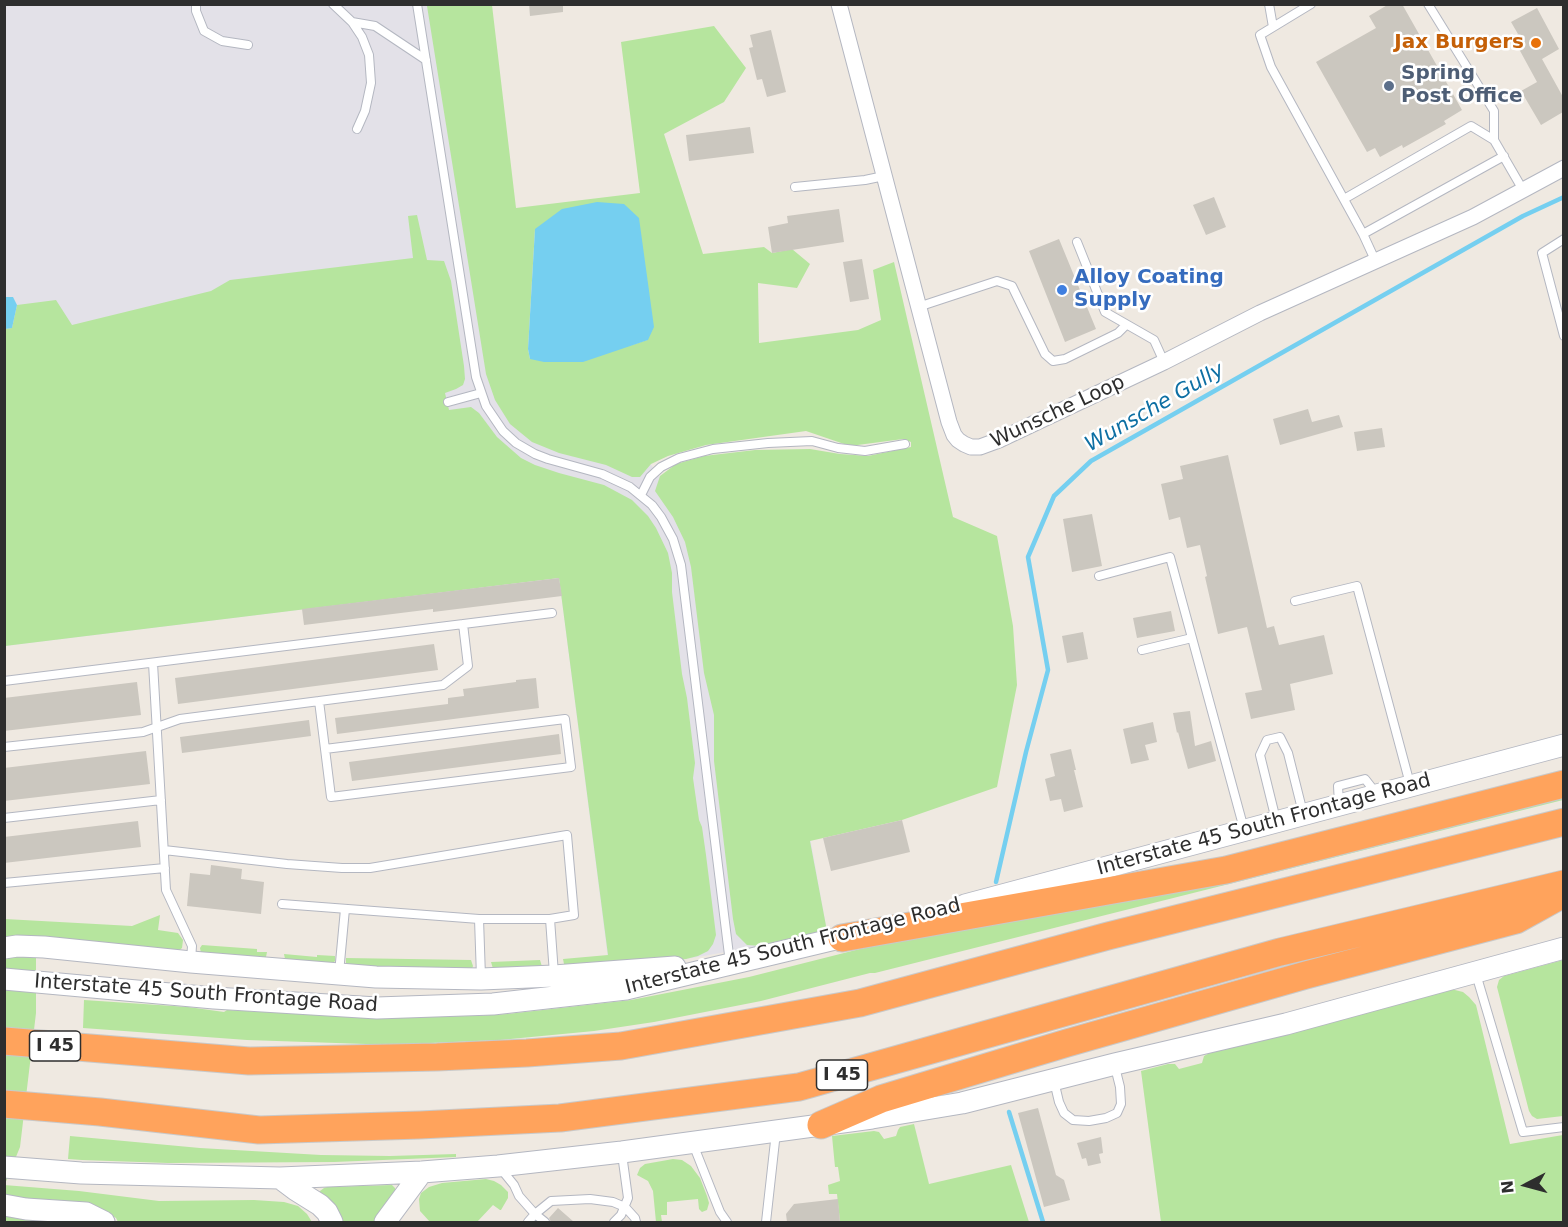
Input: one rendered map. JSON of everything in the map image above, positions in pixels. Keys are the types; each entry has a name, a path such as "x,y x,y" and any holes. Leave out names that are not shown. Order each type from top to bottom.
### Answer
{"highway":[{"path":"842,938 1226,870 1563,784"},
{"name":"I 45","path":"4,1041 249,1061 448,1057 621,1046 860,1003 1108,936 1563,822"},
{"name":"I 45","path":"4,1104 259,1130 560,1118 799,1087 1280,952 1563,884"},
{"path":"821,1125 881,1099 1067,1043 1328,969 1516,920 1563,894"}],"main road":[{"name":"Interstate 45 South Frontage Road","path":"4,979 214,998 377,1008 493,1004 626,989 842,938 1563,745"},
{"path":"4,948 44,947 339,975 407,978 481,979 554,976 730,964"},
{"path":"4,1167 81,1173 280,1178 422,1172 622,1152 872,1119 962,1103 1114,1064 1286,1024 1563,948"},
{"path":"385,1222 422,1172"},
{"path":"280,1178 320,1205 332,1222"},
{"path":"4,1205 26,1209 86,1213 104,1222"}],"street":[{"name":"Wunsche Loop","path":"839,4 949,422 958,440 971,447 980,447 999,440 1164,362 1260,313 1473,217 1563,168"}],"lane":[{"path":"196,4 196,11 204,31 222,41 248,45"},
{"path":"333,4 352,22 362,37 369,55 371,83 365,111 357,129"},
{"path":"417,4 475,366 486,406 503,431 516,443 535,454 602,474 630,487 652,505 673,539 681,565 730,964"},
{"path":"1269,4 1273,27"},
{"path":"1311,4 1260,35 1271,66 1364,234 1376,260"},
{"path":"1428,4 1494,111 1494,140"},
{"path":"352,22 375,27 426,60"},
{"path":"1344,199 1471,126 1494,140 1522,190"},
{"path":"1364,234 1504,156"},
{"path":"795,188 884,176"},
{"path":"1563,239 1542,253 1563,336"},
{"path":"1077,242 1105,312 1154,340 1164,362"},
{"path":"918,307 997,281 1012,286 1045,354 1053,361 1065,359 1118,333 1126,325"},
{"path":"448,402 482,393"},
{"path":"641,495 650,477 661,467 679,458 713,448 812,441 838,448 865,451 905,444"},
{"path":"1099,576 1170,557 1244,830"},
{"path":"1295,601 1357,586 1410,786"},
{"path":"4,681 552,613"},
{"path":"4,747 143,732 180,719 443,685 468,666 462,624"},
{"path":"1142,650 1192,638"},
{"path":"153,663 166,890 192,946 191,962"},
{"path":"319,701 325,749 331,797 571,767 565,719 325,749"},
{"path":"1276,822 1260,755 1267,740 1280,737 1288,753 1304,814"},
{"path":"4,818 161,800"},
{"path":"164,850 287,864 370,868 567,835 574,915 550,918 479,919 282,904"},
{"path":"4,883 165,868"},
{"path":"339,975 345,909"},
{"path":"550,918 554,976"},
{"path":"479,919 481,979"},
{"path":"1476,972 1523,1132 1563,1127"},
{"path":"1054,1080 1064,1113 1073,1120 1089,1121 1106,1118 1117,1113 1121,1104 1120,1087 1114,1064"},
{"path":"766,1222 776,1131"},
{"path":"693,1143 720,1212 727,1222"},
{"path":"614,1222 621,1215 628,1198 622,1152"},
{"path":"498,1166 514,1185 519,1196 545,1222"},
{"path":"528,1222 551,1201 590,1198 613,1202 625,1207 636,1222"}],"shaded area":[{"path":"4,5 464,5 512,396 637,446 693,521 810,837 827,931 761,946 686,959 609,967 559,578 5,646"}],"green space":[{"path":"433,4 492,5 516,208 640,193 621,42 714,26 746,68 724,102 664,134 703,254 764,247 772,253 792,249 810,264 797,288 758,283 759,343 858,330 881,320 873,270 894,262 953,517 997,536 1013,626 1017,685 997,787 902,820 810,841 827,931 761,946 747,945 736,934 714,761 714,715 704,673 691,567 685,542 673,517 655,491 660,476 676,464 704,456 755,450 810,449 868,456 911,447 911,442 903,439 850,446 806,431 706,445 668,456 651,464 640,477 632,477 606,465 559,453 532,442 510,424 495,400 486,374 427,6","holes":["535,229 647,340 632,345 530,359 528,349"]},
{"path":"417,215 427,260 444,261 451,281 465,379 463,385 445,393 449,410 471,407 479,413 497,437 521,458 559,473 604,485 632,500 648,516 668,553 695,763 693,778 702,827 716,935 708,951 698,956 609,967 568,969 564,964 563,959 608,955 559,578 5,646 4,329 12,328 17,305 56,300 72,325 211,291 230,280 413,258 408,216"},
{"path":"1563,790 1563,800 761,1001 654,1022 594,1031 500,1040 408,1044 247,1040 83,1028 84,1000 188,1007 224,1012 227,1010 370,1017 507,1014 631,1000 749,977 935,930"},
{"path":"160,915 158,930 178,933 183,940 182,948 177,952 5,939 5,919 132,926"},
{"path":"202,945 257,949 257,952 267,952 262,961 201,953"},
{"path":"284,954 335,956 335,961 329,967 285,959"},
{"path":"13,955 36,957 36,1013 20,1147 5,1184 5,957"},
{"path":"346,958 471,960 473,966 471,972 349,968"},
{"path":"540,960 543,970 494,972 491,962"},
{"path":"1563,960 1563,1116 1537,1119 1529,1111 1497,987 1499,980 1504,976"},
{"path":"1447,990 1463,992 1476,1005 1510,1144 1563,1135 1563,1222 1161,1222 1141,1071 1168,1064 1175,1064 1179,1069 1202,1063 1204,1056 1213,1051"},
{"path":"914,1124 929,1184 1011,1165 1029,1222 840,1222 837,1194 829,1194 828,1185 840,1181 838,1167 835,1167 832,1136 874,1131 879,1132 884,1139 896,1136 900,1127"},
{"path":"70,1136 200,1148 321,1155 456,1154 456,1157 334,1162 168,1163 82,1160 68,1159"},
{"path":"673,1159 682,1160 691,1166 700,1178 709,1203 707,1210 702,1212 699,1209 698,1199 667,1202 667,1215 661,1215 662,1222 656,1222 653,1191 648,1181 637,1175 645,1164"},
{"path":"486,1179 501,1185 508,1192 508,1198 501,1210 493,1205 477,1222 430,1222 420,1211 421,1193 429,1187 442,1183"},
{"path":"4,1185 159,1201 284,1202 298,1206 312,1222 118,1222 104,1210 90,1205 5,1196"},
{"path":"392,1185 396,1193 375,1222 337,1222 320,1195 320,1191 327,1187"},
{"path":"4,1212 89,1222 5,1222"}],"water":[{"path":"597,202 624,204 639,218 654,327 648,340 583,362 544,362 530,359 528,349 535,229 562,209"},
{"path":"4,297 13,297 17,305 12,328 5,329"}],"building":[{"path":"529,4 563,4 563,12 530,16"},
{"name":"Spring Post Office","path":"1389,4 1402,4 1462,110 1444,121 1446,124 1403,148 1402,145 1380,157 1375,148 1367,152 1316,62 1376,28 1369,16"},
{"path":"1537,8 1559,49 1542,59 1563,97 1563,112 1541,125 1521,91 1537,82 1513,38 1518,34 1511,22"},
{"path":"771,30 786,92 767,97 762,79 757,80 749,48 753,47 750,35"},
{"path":"750,127 754,153 689,161 686,135"},
{"path":"1214,197 1226,227 1206,235 1193,205"},
{"path":"839,209 844,242 772,253 768,227 788,223 787,216"},
{"name":"Alloy Coating Supply","path":"1059,239 1096,329 1065,342 1029,251"},
{"path":"862,259 869,299 850,302 843,262"},
{"path":"1308,409 1312,422 1339,415 1343,427 1280,445 1273,419"},
{"path":"1382,428 1385,447 1357,451 1354,432"},
{"path":"1228,455 1267,628 1274,626 1279,645 1324,635 1333,674 1290,684 1295,710 1251,719 1245,693 1262,690 1247,627 1218,634 1200,545 1187,548 1180,517 1169,520 1161,484 1183,479 1180,466"},
{"path":"1092,514 1102,566 1072,572 1063,519"},
{"path":"559,578 562,596 304,625 302,609"},
{"path":"1171,611 1175,631 1137,638 1133,618"},
{"path":"1083,632 1088,659 1067,663 1062,636"},
{"path":"434,644 438,670 178,704 175,678"},
{"path":"536,678 539,708 337,734 335,718 448,704 448,698 464,696 463,689"},
{"path":"137,682 141,715 4,731 4,698"},
{"path":"1190,711 1195,746 1211,741 1216,761 1188,769 1173,713"},
{"path":"309,720 311,736 182,753 180,737"},
{"path":"1153,722 1157,742 1145,745 1149,760 1131,764 1123,729"},
{"path":"559,734 561,754 352,781 349,762"},
{"path":"1071,749 1083,807 1064,812 1061,799 1050,801 1045,779 1055,776 1050,754"},
{"path":"146,751 150,784 4,801 4,768"},
{"path":"902,820 910,852 831,871 823,838"},
{"path":"138,821 141,847 4,863 4,837"},
{"path":"211,865 242,869 241,879 264,882 261,914 187,906 190,873 210,875"},
{"path":"1038,1108 1056,1175 1064,1180 1070,1200 1044,1207 1018,1113"},
{"path":"1101,1137 1103,1153 1099,1154 1101,1163 1088,1166 1086,1158 1082,1159 1077,1143"},
{"path":"838,1199 840,1222 787,1222 786,1214 794,1204"},
{"path":"558,1208 574,1222 551,1222 549,1218"}],"waterway":[{"name":"Wunsche Gully","path":"996,882 1026,752 1048,670 1028,557 1054,496 1091,461 1523,216 1564,197"},
{"name":"Wunsche Gully","path":"1009,1112 1043,1222"}],"place":[{"name":"Jax Burgers","path":"1536,43"},
{"name":"Spring Post Office","path":"1389,86"},
{"name":"Alloy Coating Supply","path":"1062,290"}]}
